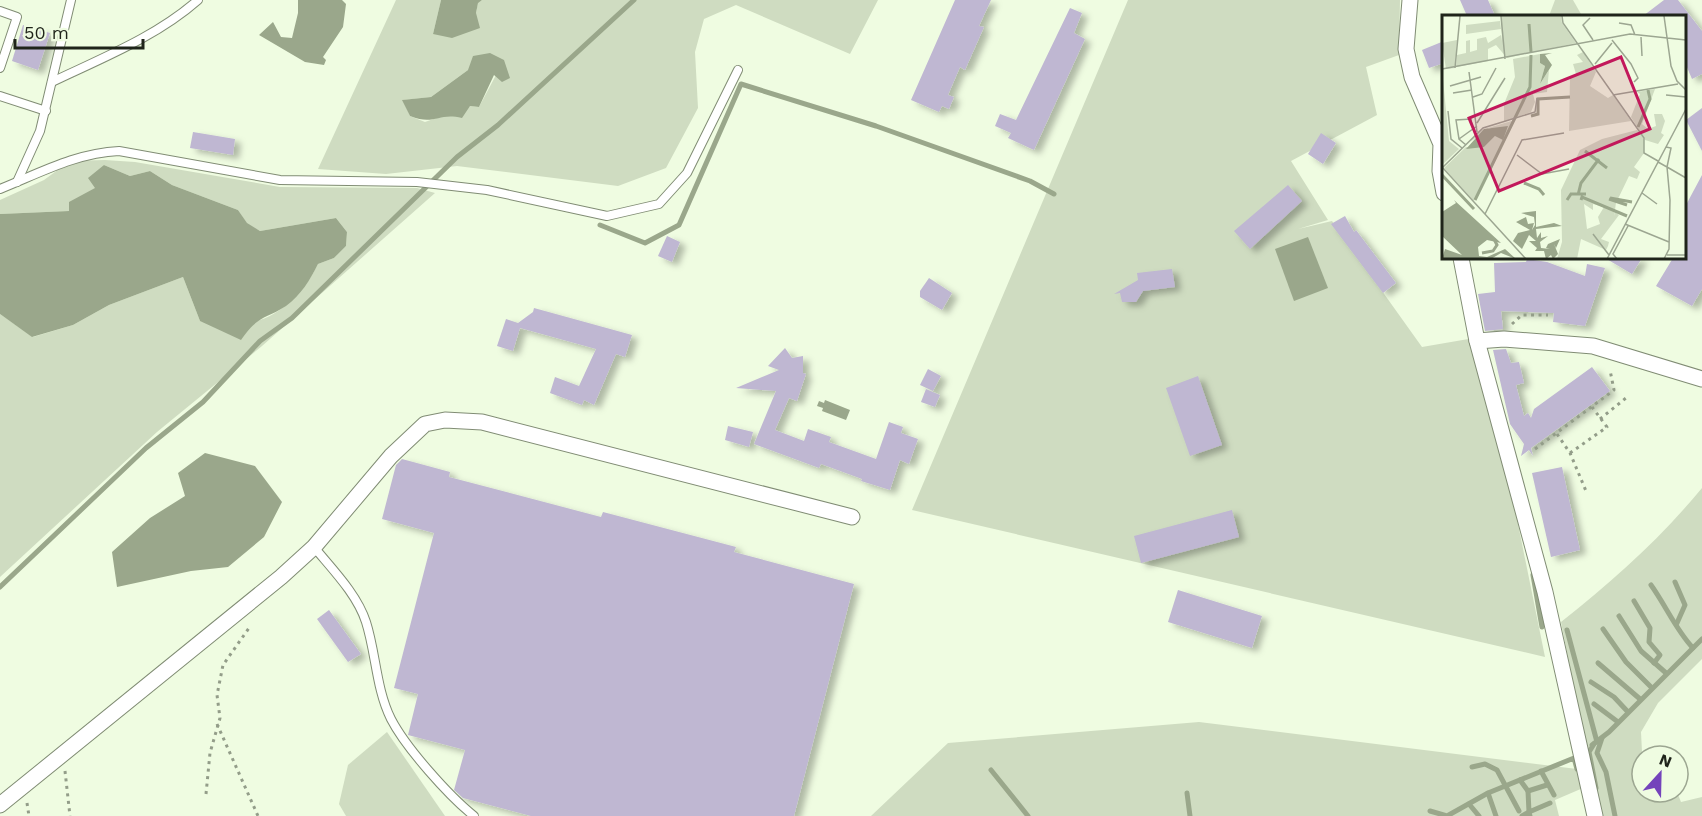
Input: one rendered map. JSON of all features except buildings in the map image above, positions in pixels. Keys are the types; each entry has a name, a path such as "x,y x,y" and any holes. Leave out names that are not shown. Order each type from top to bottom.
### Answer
{"street":[{"path":"1410,0 1406,49 1412,77 1441,144 1442,170"},
{"path":"1461,260 1477,341 1545,592 1595,816"},
{"path":"1477,341 1504,339 1593,346 1702,379"},
{"path":"0,805 314,547 411,435 425,424 445,420 482,422 852,517"}],"lane":[{"path":"17,182 40,131 46,111 71,0"},
{"path":"52,82 151,33 174,20 198,0"},
{"path":"0,11 17,16 0,68"},
{"path":"0,189 71,158 94,152 119,151 280,180 417,182 487,190 607,216 659,204 687,173 738,70"},
{"path":"0,96 46,111"},
{"path":"314,547 353,596 366,620 391,718 409,746 459,804 474,816"}],"path":[{"path":"1504,339 1515,321 1522,315 1548,315"},
{"path":"1535,449 1614,390 1610,370"},
{"path":"1600,419 1626,398"},
{"path":"1570,453 1607,427 1592,407"},
{"path":"1557,434 1570,453 1586,491"},
{"path":"206,794 217,722 220,718 217,695 223,665 249,628"},
{"path":"217,722 258,816"},
{"path":"64,754 70,816"}],"shaded area":[{"path":"298,0 342,0 346,4 343,27 323,57 326,60 324,65 305,62 259,35 273,22 281,37 292,38 298,13"},
{"path":"396,0 441,0 433,34 476,13 478,2 482,0 878,0 850,54 736,5 704,19 695,52 698,108 666,168 618,186 457,166 386,174 318,169","holes":["504,60 479,107 470,106 425,122 410,116 403,100 431,97 468,70"]},
{"path":"441,0 482,0 478,3 476,13 480,28 452,38 433,34"},
{"path":"1128,0 1400,0 1399,55 1366,67 1377,115 1291,161 1328,220 1298,229 1332,221 1422,347 1480,337 1545,657 912,510"},
{"path":"1555,0 1573,0 1581,14 1578,15 1549,15"},
{"path":"490,53 504,60 510,78 502,82 494,75 479,107 470,106 462,118 447,117 425,120 410,116 402,100 431,97 468,70 473,56"},
{"path":"70,161 135,162 280,187 417,188 435,193 262,346 157,432 0,577 0,314 33,337 73,325 109,305 183,277 200,321 252,322 263,319 282,308 307,283 318,264 334,258 346,246 347,232 336,218 260,231 247,224 238,210 172,185 150,171 130,176 104,165 99,190 69,211 0,214 0,200 44,180"},
{"path":"104,165 130,176 150,171 172,185 238,210 247,223 260,231 336,218 347,232 346,246 334,258 318,264 296,297 286,306 257,322 241,340 200,321 183,277 109,305 73,325 32,337 0,314 0,214 69,211 69,202 95,188 88,178"},
{"path":"1308,237 1328,288 1294,301 1275,249"},
{"path":"825,400 850,410 846,420 822,411 823,408 817,406 819,401 824,403"},
{"path":"205,453 255,466 282,502 264,537 228,567 191,571 117,587 112,552 150,518 185,496 178,473"},
{"path":"1702,488 1702,659 1658,703 1641,732 1642,744 1630,744 1630,804 1690,804 1690,800 1702,797 1702,816 1599,816 1561,622 1635,559"},
{"path":"1199,722 1577,769 1583,788 1555,800 1559,816 871,816 948,743"},
{"path":"387,732 445,816 346,816 339,804 348,765"}],"waterway":[{"path":"0,587 146,448 203,402 260,341 292,318 457,157 498,125 634,0"},
{"path":"600,225 645,243 679,225 741,84 876,126 1030,181 1054,194"},
{"path":"1533,575 1542,627"},
{"path":"1675,582 1685,605 1677,623"},
{"path":"1651,585 1681,634 1693,648"},
{"path":"1634,601 1650,628 1649,642 1660,655 1654,663"},
{"path":"1619,616 1641,651 1666,673"},
{"path":"1603,629 1626,662 1651,687"},
{"path":"1567,630 1597,742"},
{"path":"1592,745 1609,732 1702,639"},
{"path":"1598,663 1640,699"},
{"path":"1591,682 1614,697 1628,712"},
{"path":"1594,704 1618,722"},
{"path":"1602,738 1597,753 1606,772 1615,816"},
{"path":"1594,744 1589,752 1596,788"},
{"path":"1430,811 1447,816 1488,793 1574,758 1577,769"},
{"path":"1472,767 1485,764 1497,770 1519,811"},
{"path":"991,770 1028,816"},
{"path":"1541,771 1554,795"},
{"path":"1520,780 1528,791 1547,785"},
{"path":"1528,791 1529,812 1550,803"},
{"path":"1187,793 1190,816"},
{"path":"1488,793 1496,816"},
{"path":"1469,804 1479,816"},
{"path":"1522,816 1529,812 1530,816"}]}
